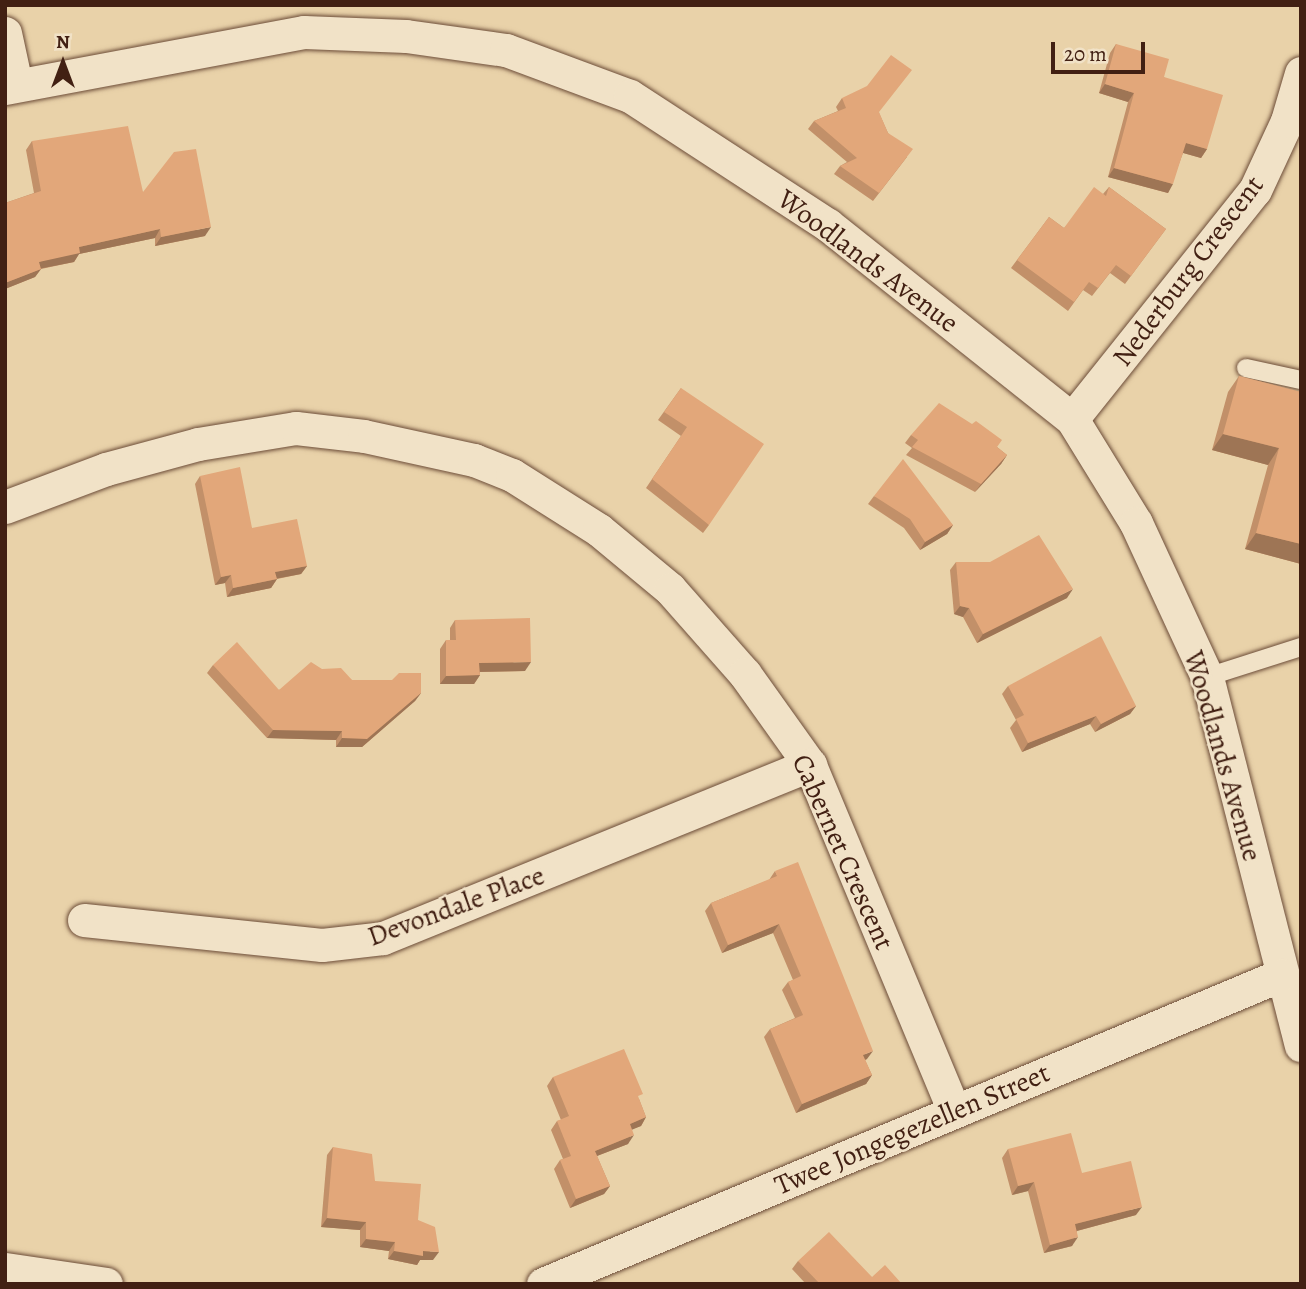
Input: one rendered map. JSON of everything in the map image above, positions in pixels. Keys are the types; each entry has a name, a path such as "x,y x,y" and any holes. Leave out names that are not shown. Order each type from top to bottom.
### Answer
{"street":[{"name":"Woodlands Avenue","path":"11,86 304,32 406,36 506,50 630,96 828,225 1072,419 1136,523 1207,677 1301,1045"},
{"path":"5,33 11,86"},
{"name":"Nederburg Crescent","path":"1072,419 1255,190 1287,121 1301,73"},
{"name":"Cabernet Crescent","path":"5,507 106,469 198,444 296,428 364,436 474,460 512,475 599,530 670,589 745,674 810,765 954,1111"},
{"name":"Devondale Place","path":"84,920 321,945 383,938 810,765"},
{"name":"Twee Jongegezellen Street","path":"543,1284 1281,975"},
{"path":"5,1269 106,1284"}],"lane":[{"path":"1246,368 1301,380"},
{"path":"1207,677 1301,647"}],"building":[{"path":"1116,44 1169,59 1164,77 1223,95 1207,149 1186,143 1173,184 1114,168 1134,93 1105,84"},
{"path":"891,55 912,70 879,112 888,133 913,149 879,193 840,166 857,158 814,121 846,108 842,98 867,86"},
{"path":"128,126 143,192 174,152 196,149 211,227 161,237 160,229 79,247 80,253 39,262 41,269 5,283 5,203 41,191 32,141"},
{"path":"1094,187 1106,196 1109,187 1166,229 1131,276 1116,265 1098,288 1089,282 1074,302 1017,260 1049,217 1064,228"},
{"path":"1239,376 1301,392 1301,544 1256,533 1279,448 1223,434"},
{"path":"681,388 764,444 709,525 652,479 687,427 664,412"},
{"path":"939,403 972,424 976,421 1002,440 997,447 1007,455 981,484 912,447 918,440 911,435"},
{"path":"903,459 953,525 925,542 910,519 874,496"},
{"path":"240,467 252,528 297,519 307,566 275,572 277,579 233,588 231,575 221,577 200,476"},
{"path":"1039,535 1073,589 983,634 969,608 960,606 956,562 990,562"},
{"path":"530,618 531,662 479,663 480,675 446,676 446,640 456,640 455,620"},
{"path":"1101,636 1136,706 1101,724 1096,716 1028,743 1016,719 1024,715 1008,686"},
{"path":"237,642 279,690 311,662 322,669 341,668 352,680 392,680 399,673 421,673 421,693 367,739 342,738 342,731 273,730 213,665"},
{"path":"798,862 873,1051 863,1055 872,1075 802,1104 770,1029 803,1015 788,982 801,976 779,924 728,945 711,903 777,876 775,871"},
{"path":"624,1049 643,1094 638,1096 646,1117 630,1124 634,1135 595,1151 610,1186 576,1199 560,1160 571,1156 557,1121 569,1116 553,1077"},
{"path":"1071,1133 1082,1173 1131,1161 1142,1207 1075,1224 1078,1237 1050,1245 1034,1182 1018,1186 1008,1149"},
{"path":"333,1147 372,1154 375,1181 421,1184 418,1220 435,1227 439,1252 423,1251 423,1256 394,1251 395,1242 366,1239 366,1222 327,1218"},
{"path":"829,1232 872,1277 885,1265 902,1284 820,1284 798,1261"}]}
